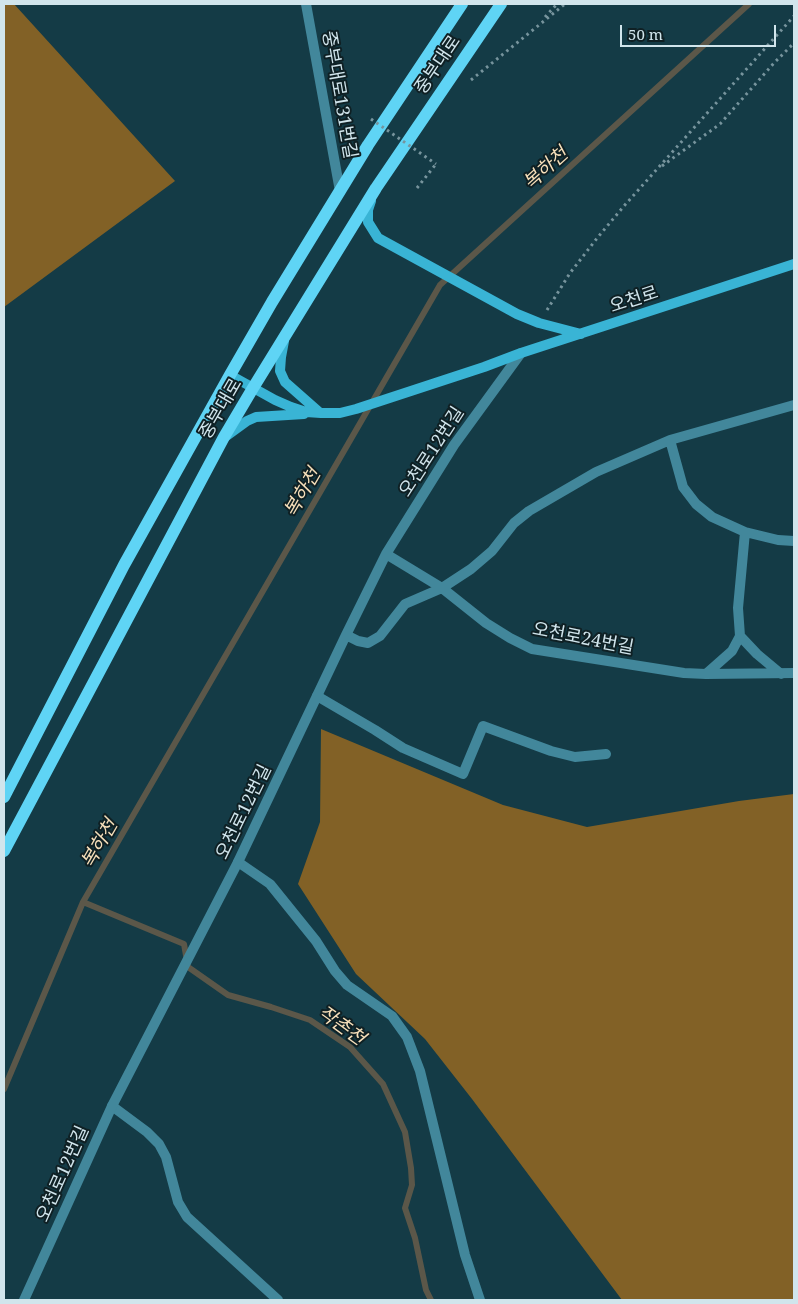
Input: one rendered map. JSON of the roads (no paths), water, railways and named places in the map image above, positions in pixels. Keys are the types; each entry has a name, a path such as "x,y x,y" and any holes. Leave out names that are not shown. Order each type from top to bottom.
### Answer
{"main road":[{"name":"중부대로","path":"4,797 124,565 272,302 368,145 462,4"},
{"name":"중부대로","path":"4,851 224,438 253,388 376,188 501,4"}],"street":[{"name":"중부대로131번길","path":"306,4 340,191"},
{"path":"376,188 368,210 368,222 378,238 517,314 539,323 582,334"},
{"name":"오천로","path":"321,413 356,409 794,264"},
{"path":"285,335 280,371 285,382 321,413"},
{"name":"오천로12번길","path":"24,1300 112,1106 238,862 386,554 454,445 521,353"},
{"path":"230,375 291,407 306,412 321,413"},
{"path":"346,635 358,641 368,643 380,636 405,604 442,588 471,569 492,551 514,523 529,511 596,472 670,440 794,405"},
{"path":"224,438 247,421 256,417 321,413"},
{"path":"670,440 683,487 696,504 712,517 745,532 778,540 794,541"},
{"path":"706,674 732,650 740,636 738,608 745,532"},
{"name":"오천로24번길","path":"386,554 442,588 486,623 532,649 684,673 794,673"},
{"path":"740,636 781,674"},
{"path":"317,696 403,748 463,774 483,726 551,751 575,757 606,754"},
{"path":"238,862 270,884 316,941 347,985 392,1016 406,1037 420,1071 465,1255 480,1300"},
{"path":"112,1106 147,1132 159,1144 166,1157 178,1202 187,1217 278,1300"}],"waterway":[{"name":"복하천","path":"4,1089 83,902 440,285 749,4"},
{"name":"작촌천","path":"83,902 184,944 188,967 228,995 310,1020 350,1047 383,1084 405,1132 412,1185 405,1208 415,1238 426,1290 431,1300"}]}
